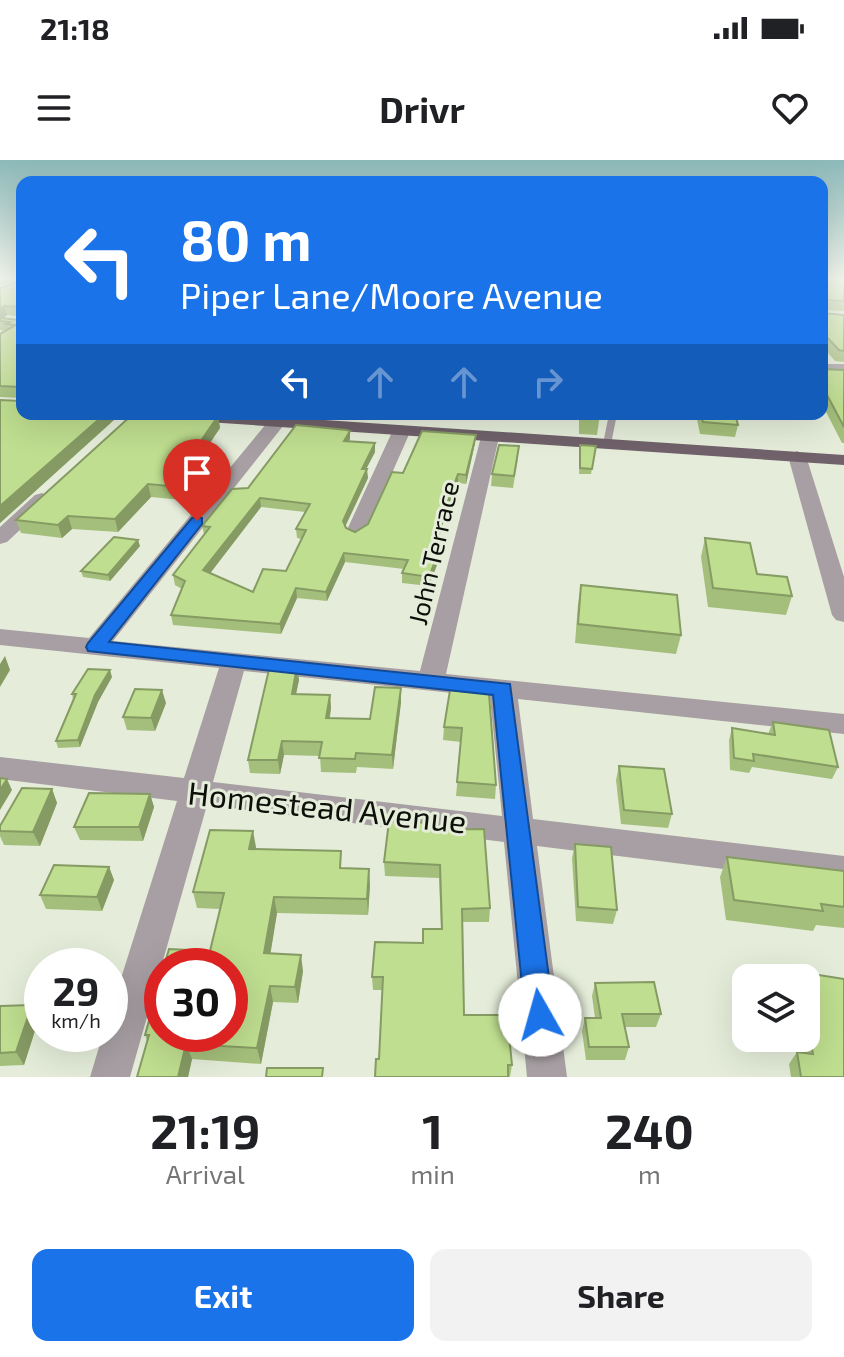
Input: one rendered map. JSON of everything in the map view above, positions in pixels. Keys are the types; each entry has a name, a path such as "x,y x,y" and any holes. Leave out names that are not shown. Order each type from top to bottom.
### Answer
{"main road":[{"path":"248,420 844,460"}],"street":[{"path":"95,647 277,422"},
{"path":"356,532 402,430"},
{"name":"John Terrace","path":"431,681 490,437"},
{"path":"797,456 844,615"},
{"path":"0,538 53,489"},
{"path":"0,637 844,724"},
{"path":"110,1077 234,661"},
{"path":"503,689 547,1077"},
{"name":"Homestead Avenue","path":"0,768 844,870"}],"lane":[{"path":"607,444 612,420"}],"building":[{"path":"16,320 16,325 6,324 10,322 0,321"},
{"path":"828,320 844,320 844,351 828,338"},
{"path":"16,325 16,387 0,386 0,334"},
{"path":"828,369 844,370 844,427 828,397"},
{"path":"0,400 16,401 16,420 98,420 0,506"},
{"path":"126,420 215,420 192,454 218,456 190,488 148,484 115,519 68,516 58,525 16,520"},
{"path":"737,420 738,425 703,422"},
{"path":"296,425 350,431 344,441 375,443 362,469 367,469 343,521 346,528 355,532 368,524 392,472 403,473 422,431 476,435 466,475 458,474 441,520 437,539 443,540 429,577 402,573 408,560 344,553 326,592 296,588 280,624 171,615 185,581 173,575 210,527 202,526 232,489 248,488","holes":["260,498 310,504 296,529 306,530 286,571 263,569 253,592 203,570"]},
{"path":"499,445 519,446 514,476 492,474"},
{"path":"580,445 596,446 592,469 580,468"},
{"path":"114,537 138,540 108,575 81,571"},
{"path":"705,538 750,543 757,574 787,577 792,596 713,588"},
{"path":"581,585 677,595 681,635 578,624"},
{"path":"270,665 297,666 292,694 330,695 326,718 370,719 375,687 401,688 392,755 356,753 355,759 319,758 322,742 282,741 278,760 248,760"},
{"path":"88,669 110,670 95,695 78,740 56,741 76,694 72,694"},
{"path":"135,689 162,690 151,718 123,717"},
{"path":"450,690 489,694 496,785 457,782 462,728 444,727"},
{"path":"773,722 829,730 838,767 753,754 754,761 734,758 732,728 775,735"},
{"path":"619,766 664,769 672,814 624,810"},
{"path":"0,778 7,779 0,790"},
{"path":"22,788 52,789 33,832 0,831 0,826"},
{"path":"89,793 150,794 139,827 74,827"},
{"path":"389,821 430,823 430,830 484,829 490,908 462,909 464,1015 507,1015 512,1065 508,1065 508,1077 375,1077 376,1059 379,1059 383,977 372,977 375,942 423,943 423,929 442,929 440,865 384,862"},
{"path":"210,830 253,831 249,849 341,851 340,868 369,869 367,899 274,897 264,953 301,955 295,987 270,986 257,1048 248,1047 248,948 211,948 224,893 193,892"},
{"path":"575,844 611,847 617,910 578,907"},
{"path":"727,857 844,871 844,907 821,904 823,911 734,900"},
{"path":"54,865 109,867 97,897 40,895"},
{"path":"820,975 844,979 844,1077 801,1077 797,1052 820,1052"},
{"path":"654,982 661,1014 622,1014 629,1047 589,1047 585,1018 601,1018 595,983"},
{"path":"24,1005 24,1028 16,1052 0,1053 0,1006"},
{"path":"144,1052 184,1052 178,1077 137,1077"},
{"path":"267,1068 323,1068 322,1077 266,1077"}],"route":[{"path":"197,521 95,647 503,689 540,1015"}]}
